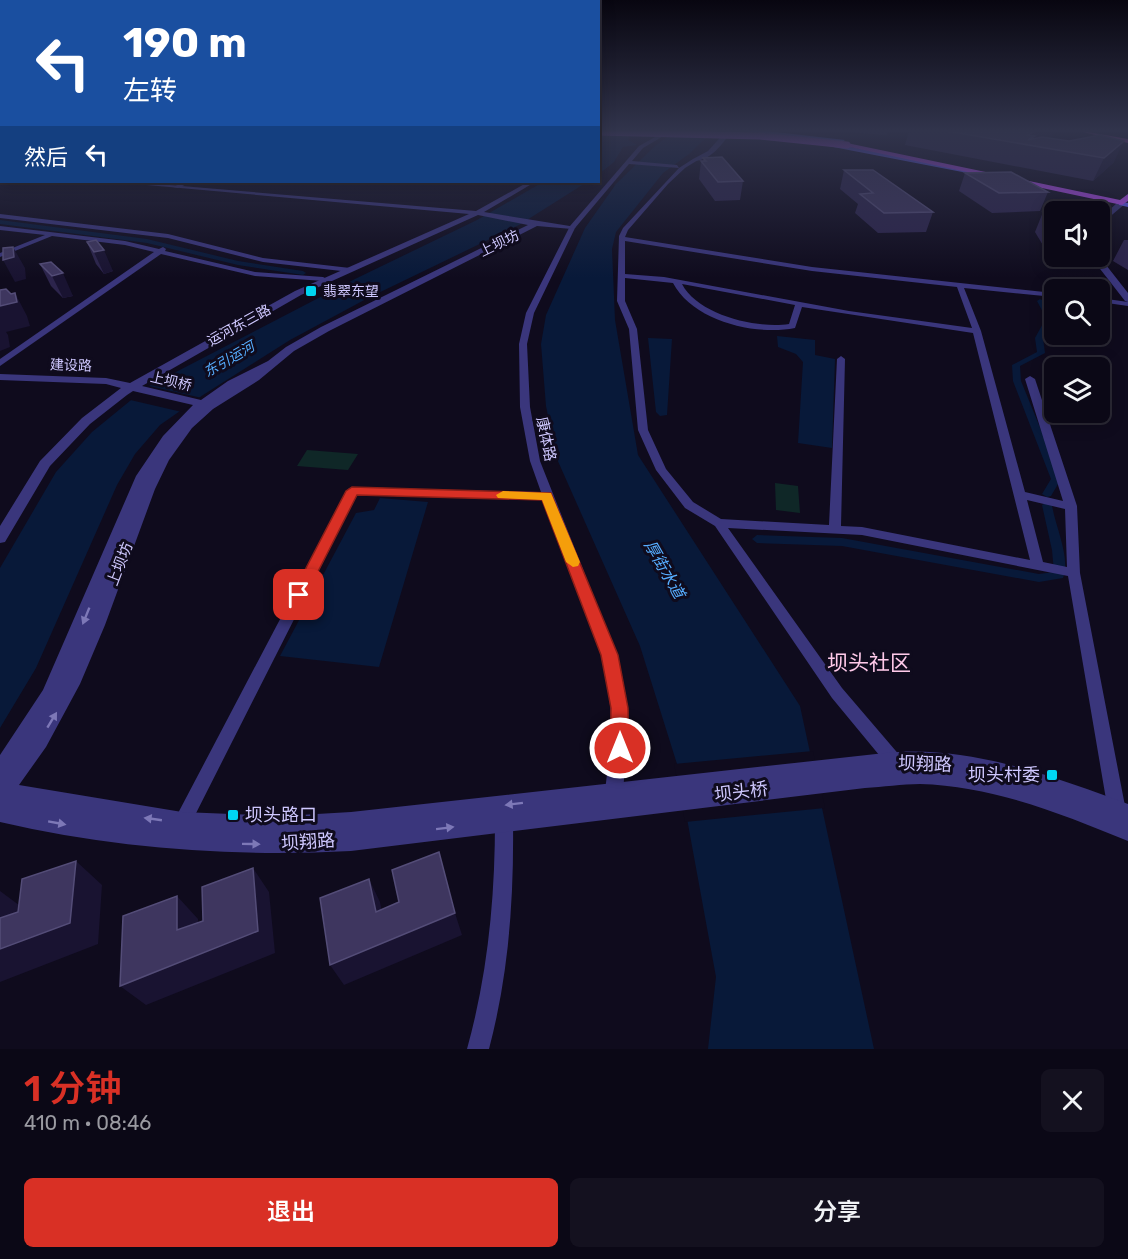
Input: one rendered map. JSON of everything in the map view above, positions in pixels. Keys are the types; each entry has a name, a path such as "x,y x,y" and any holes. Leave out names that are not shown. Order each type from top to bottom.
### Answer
{"main road":[{"path":"1025,180 1125,199"},
{"path":"1025,180 1125,199"}],"street":[{"name":"康体路","path":"612,180 572,227 530,313 523,336 527,424 535,461 604,640 614,672 620,728 616,799"},
{"path":"663,180 666,183"},
{"path":"669,180 625,229 622,238 621,302 633,329 643,430 661,470 689,505 719,523 837,693 895,762"},
{"path":"138,183 181,185"},
{"path":"154,183 475,213 531,223 572,227"},
{"name":"运河东三路","path":"475,213 524,183"},
{"name":"运河东三路","path":"0,538 45,464 86,421 127,389 268,308 475,213 530,183"},
{"path":"1110,202 1113,197"},
{"path":"1110,213 1125,199"},
{"path":"0,216 178,241 263,260 348,270"},
{"name":"上坝坊","path":"0,773 51,694 152,459 175,428 200,406 272,363 290,349 531,223"},
{"path":"0,255 75,227"},
{"path":"0,228 124,243 162,250 255,274 323,279"},
{"path":"622,238 812,269 1044,294"},
{"path":"0,363 178,241"},
{"path":"1103,267 1128,299"},
{"name":"运河东三路","path":"0,519 24,478 78,419 263,307 348,270"},
{"path":"623,276 676,281 799,304 977,331"},
{"path":"676,281 686,298 702,309 764,328 782,329 792,326 799,304"},
{"path":"960,286 977,331 1038,566"},
{"path":"1110,301 1128,304"},
{"path":"835,528 841,359"},
{"name":"建设路","path":"0,377 94,380 127,389"},
{"path":"1030,379 1071,506 1074,573 1122,813"},
{"name":"建设路","path":"0,382 88,385 127,389"},
{"name":"上坝桥","path":"127,389 200,406"},
{"name":"上坝坊","path":"0,793 20,769 66,697 162,460 200,406"},
{"path":"182,823 352,491 547,496"},
{"path":"1020,495 1071,506"},
{"path":"719,523 835,528 1074,573"},
{"name":"坝翔路","path":"862,771 895,762 925,760 977,767 1038,783 1122,813"},
{"name":"坝翔路","path":"862,771 928,774 981,782 1088,814 1128,830"},
{"name":"坝头桥","path":"616,799 862,771"},
{"name":"坝翔路","path":"0,793 182,823 283,827 616,799"},
{"name":"坝翔路","path":"0,811 130,835 184,841 278,845 351,840 504,820 616,799"},
{"path":"478,1049 492,1001 505,891 504,820"}],"green space":[{"path":"307,450 358,454 348,470 297,466"},
{"path":"775,483 798,486 800,513 776,510"}],"water":[{"name":"厚街水道","path":"620,180 657,180 616,232 612,249 615,320 638,455 800,706 874,1049 708,1049 716,977 677,764 640,646 557,459 546,406 541,344 546,315 585,228"},
{"name":"东引运河","path":"541,183 585,183 519,225 368,298 290,340 160,425 135,454 117,485 36,668 0,728 0,568 56,472 92,432 147,387 355,279 477,220"},
{"path":"777,336 815,340 815,355 835,359 832,448 798,443 803,362 796,354 778,347"},
{"path":"648,338 672,339 667,415 660,416 656,412"},
{"path":"380,498 428,502 379,667 280,656 356,513 374,510"}],"pier":[{"path":"145,385 202,398 182,412 126,399"},
{"path":"813,751 825,808 685,822 674,764"}],"building":[{"path":"716,180 743,181 718,182"},
{"path":"857,180 887,180 933,212 884,213 860,194 873,193"},
{"path":"977,180 1026,180 1048,192 999,193"},
{"path":"96,240 104,250 94,252 87,242"},
{"path":"13,247 14,257 3,260 3,248"},
{"path":"51,262 63,273 52,276 40,264"},
{"path":"6,289 11,294 15,293 17,302 0,306 0,290"},
{"path":"439,852 455,913 330,965 320,898 369,879 376,912 399,902 392,870"},
{"path":"76,861 70,923 0,949 0,918 18,912 22,879"},
{"path":"253,868 258,931 120,986 123,916 177,896 177,930 203,921 202,887"}],"waterway":[{"path":"0,222 147,241 238,263 303,273"},
{"path":"1040,301 1050,318 1039,338 1041,353 1016,365 1017,381 1056,479 1047,494"},
{"path":"757,539 842,542 1039,578 1059,575 1060,567 1047,505"}],"slow traffic":[{"path":"503,495 547,496 573,562"}],"place":[{"name":"翡翠东望","path":"311,291"},
{"name":"坝头村委","path":"1052,775"},
{"name":"坝头路口","path":"233,815"}],"district":[{"name":"坝头社区","path":"869,663"}],"route":[{"path":"299,595 352,491 547,496 614,672 619,708 620,748"}]}
